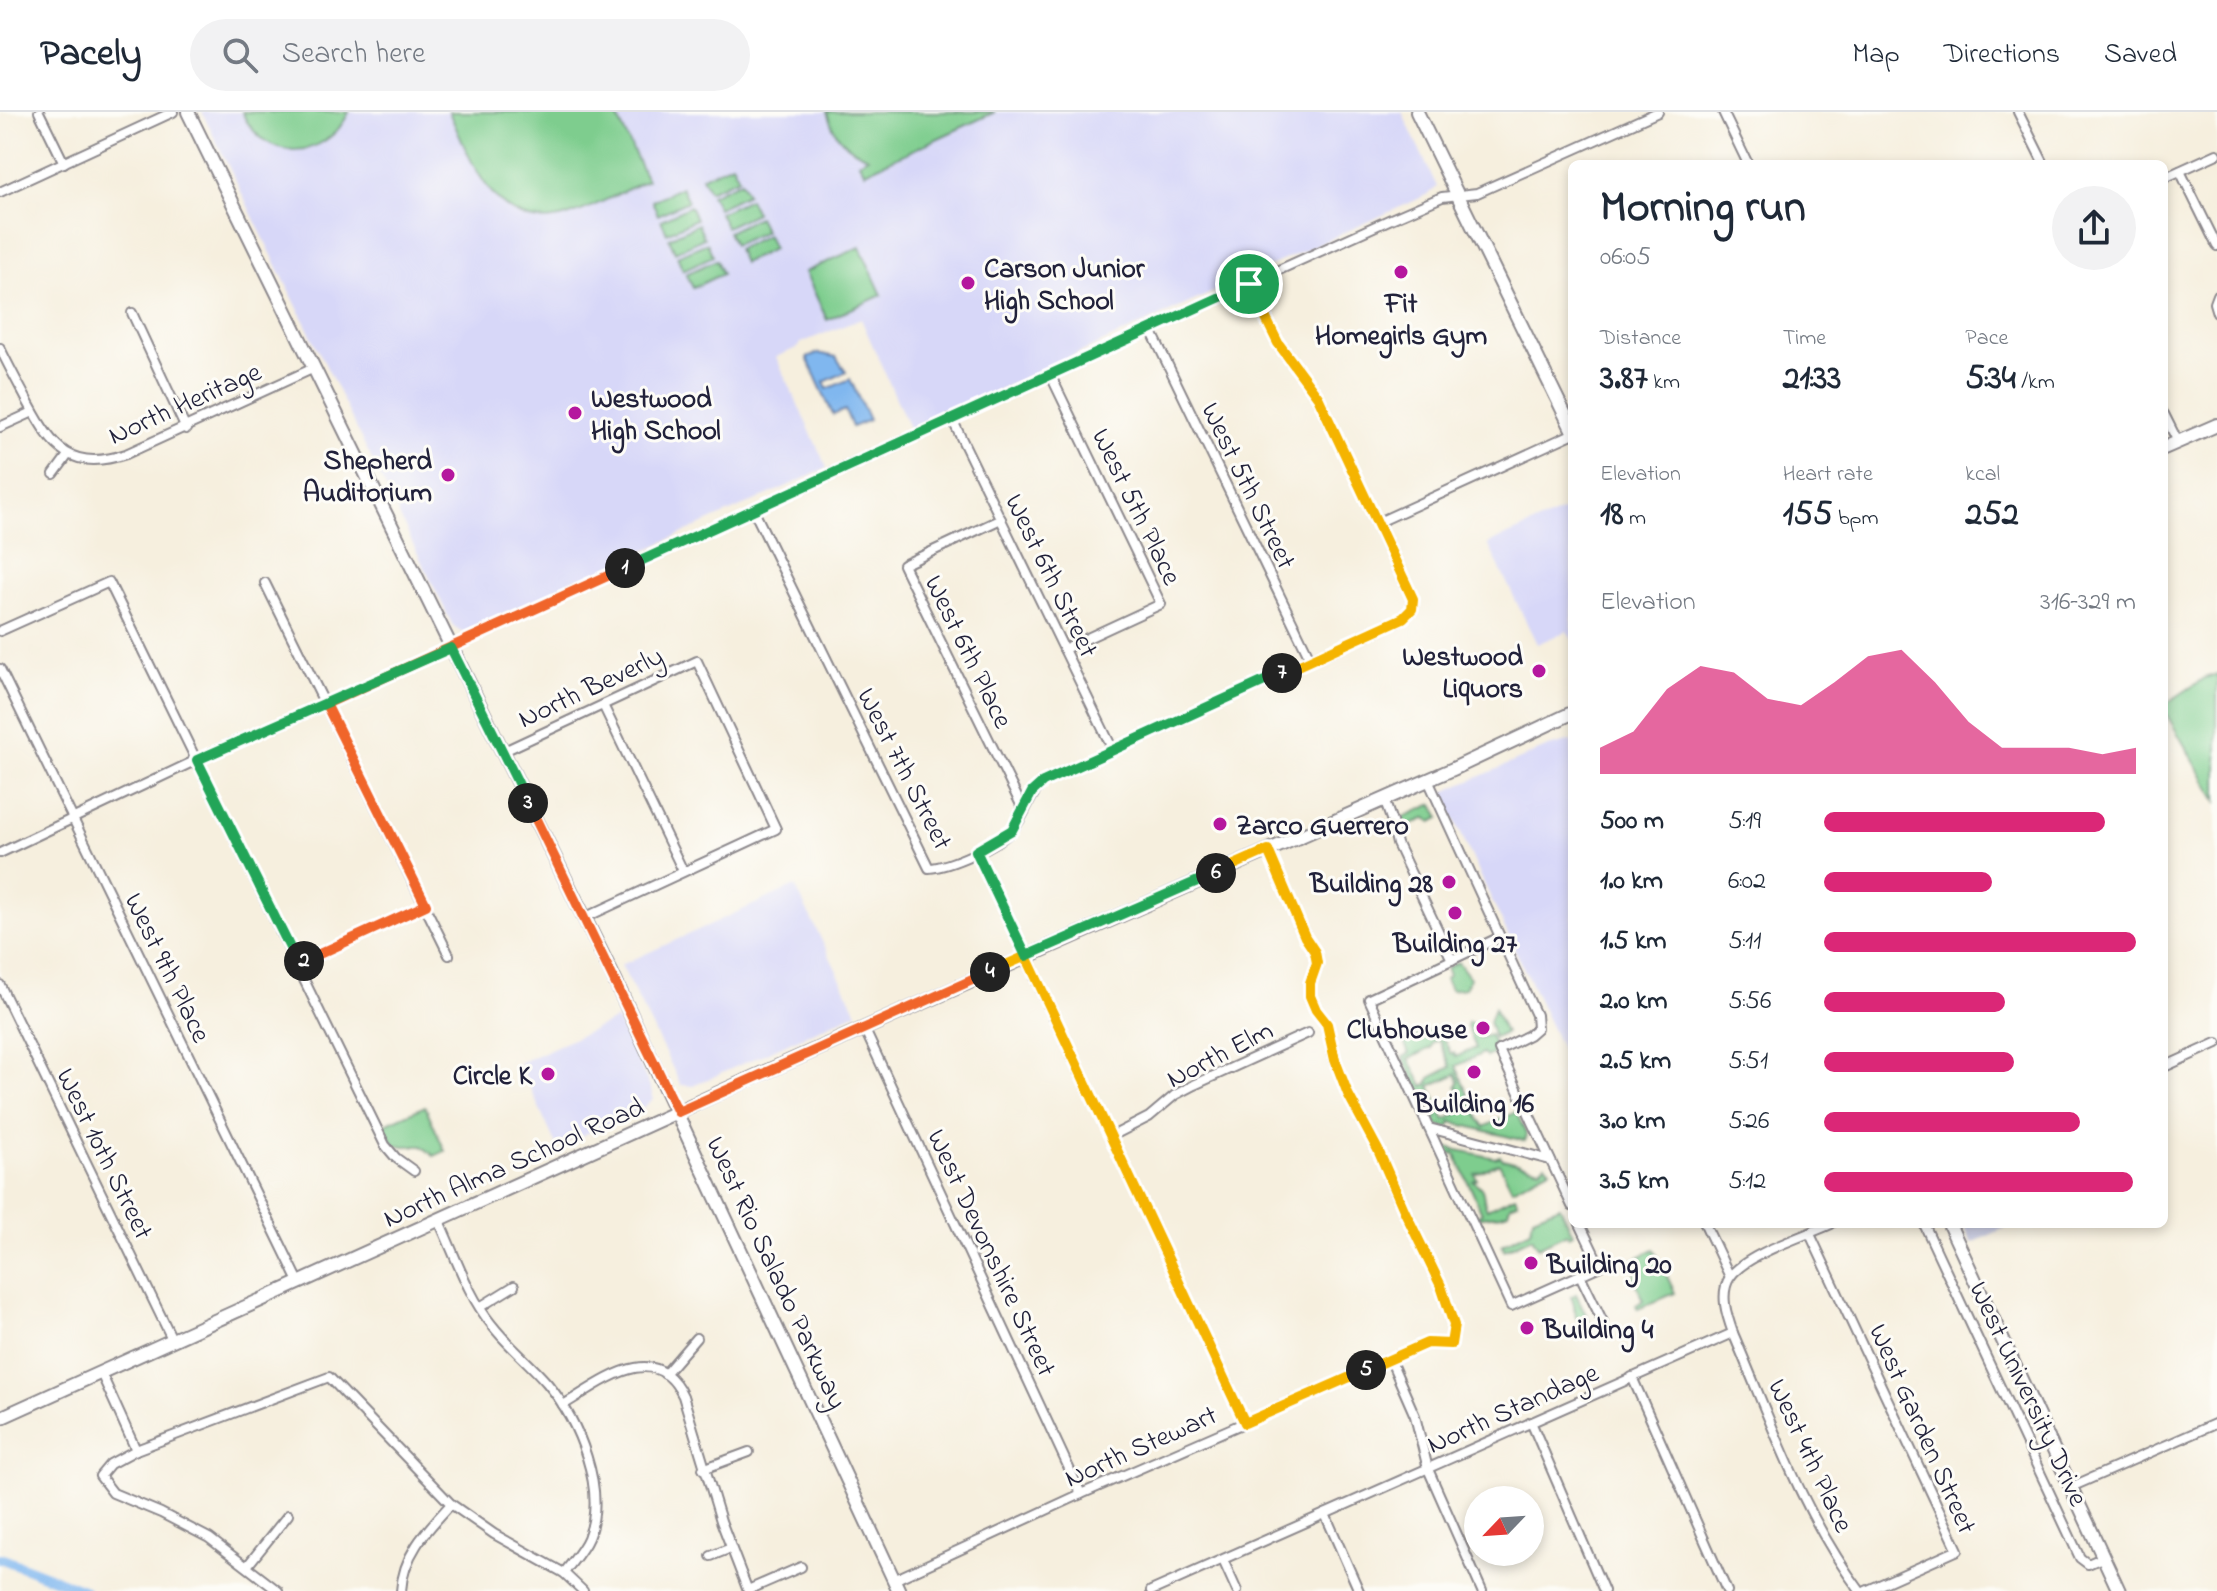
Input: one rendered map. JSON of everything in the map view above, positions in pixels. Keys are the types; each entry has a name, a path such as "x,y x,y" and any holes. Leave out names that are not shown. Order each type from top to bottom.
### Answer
{"main road":[{"name":"West Rio Salado Parkway","path":"188,112 678,1112 896,1586"},
{"path":"1417,112 1568,423"},
{"path":"2168,446 2217,425"},
{"name":"North Alma School Road","path":"1,1414 173,1341 864,1028 1428,780 1568,715"},
{"name":"West University Drive","path":"1951,1228 2119,1591"}],"street":[{"path":"39,112 64,163"},
{"path":"0,192 173,112"},
{"path":"0,853 197,760 451,648 1440,198 1476,194 1658,112"},
{"path":"1723,112 1746,160"},
{"path":"2018,112 2042,160"},
{"path":"2168,176 2217,154"},
{"path":"2180,171 2217,246"},
{"path":"976,851 1012,830 1032,792 1043,782 1403,618 1412,609 1413,599 1379,522 1318,397 1278,343 1249,284"},
{"path":"2217,295 2214,303 2217,313"},
{"path":"132,313 186,429"},
{"name":"West 5th Street","path":"1150,328 1311,660"},
{"path":"0,348 48,438 68,455 54,474"},
{"name":"North Heritage","path":"68,455 81,460 109,460 186,429 314,368"},
{"name":"West 5th Place","path":"1050,374 1161,604 1064,649"},
{"path":"0,427 33,412"},
{"name":"West 6th Street","path":"952,419 1113,750"},
{"path":"2168,422 2178,442"},
{"path":"1379,522 1568,433"},
{"name":"West 7th Street","path":"753,509 929,868 940,867 976,851 1245,1423"},
{"name":"West 6th Place","path":"1001,519 903,565 1024,811"},
{"path":"0,631 109,582 385,1145 414,1171"},
{"path":"265,583 449,955"},
{"name":"North Beverly","path":"502,752 697,661 776,829 683,871"},
{"name":"West 9th Place","path":"0,669 300,1284"},
{"path":"584,918 683,871 603,705"},
{"path":"1428,780 1536,1015 1537,1028 1499,1050 1568,1197"},
{"path":"1384,799 1397,844 1452,960"},
{"name":"North Stewart","path":"896,1586 1081,1494 1390,1359 1427,1343 1451,1344 1454,1325 1441,1286 1378,1150 1348,1094 1335,1060 1327,1024 1310,996 1310,983 1317,963 1315,952 1305,937 1268,850"},
{"path":"298,964 426,905"},
{"path":"1500,937 1369,999 1511,1306 1600,1266 1582,1228"},
{"name":"West 10th Street","path":"0,985 173,1341"},
{"name":"West Devonshire Street","path":"864,1028 1081,1494"},
{"name":"North Elm","path":"1110,1137 1149,1117 1175,1095 1194,1085 1308,1033"},
{"path":"2168,1065 2217,1043"},
{"path":"1429,1128 1550,1160"},
{"path":"439,1221 480,1307 492,1326 535,1369 563,1405 589,1465 596,1490 588,1538 564,1573"},
{"path":"1707,1228 1730,1277"},
{"path":"1733,1333 1726,1314 1725,1299 1730,1277 1742,1265 1759,1256 1823,1228"},
{"name":"West University Drive","path":"1926,1228 2080,1558 2088,1564 2104,1557"},
{"name":"West Garden Street","path":"1810,1234 1958,1550 1863,1591"},
{"path":"1580,1275 1603,1322"},
{"path":"480,1307 514,1286"},
{"name":"West 4th Place","path":"1733,1333 1808,1509 1837,1558 1863,1591"},
{"name":"North Standage","path":"1151,1591 1733,1333"},
{"path":"665,1374 696,1338"},
{"path":"1390,1359 1415,1416 1428,1469 1482,1591"},
{"path":"563,1405 630,1368 645,1366 665,1374 676,1382 683,1396 703,1469 748,1590 801,1567"},
{"path":"101,1373 136,1450"},
{"path":"278,1591 209,1538 113,1493 100,1476 110,1464 136,1450 329,1377 451,1504 494,1534 564,1573 583,1591"},
{"path":"1632,1377 1727,1591"},
{"path":"1531,1422 1604,1591"},
{"path":"2071,1487 2217,1423"},
{"path":"703,1469 749,1452"},
{"path":"401,1591 405,1567 415,1547 451,1504"},
{"path":"1325,1514 1359,1591"},
{"path":"248,1565 288,1515"},
{"path":"711,1556 731,1548"},
{"path":"1223,1560 1237,1591"}],"shaded area":[{"path":"202,112 1402,112 1437,187 1429,194 910,430 861,319 801,343 799,347 776,357 827,468 463,633 453,626"},
{"path":"1568,509 1568,633 1537,644 1488,544"},
{"path":"1568,742 1568,1063 1442,793 1548,747"},
{"path":"795,886 857,1012 693,1086 681,1085 621,965"},
{"path":"617,1019 653,1099 644,1107 557,1147 519,1063"},
{"path":"1965,1228 2005,1228 1972,1243"}],"green space":[{"path":"242,112 349,112 339,128 326,140 295,150 279,148 265,141 252,129"},
{"path":"449,112 615,112 647,180 567,216 543,220 522,216 490,190 467,152"},
{"path":"827,112 995,112 865,172 859,162 868,157 842,140"},
{"path":"732,164 739,178 709,191 702,177"},
{"path":"741,181 747,194 718,208 711,195"},
{"path":"681,187 688,201 658,215 652,201"},
{"path":"749,199 756,213 726,227 719,213"},
{"path":"690,206 696,219 667,233 661,220"},
{"path":"758,217 765,231 734,245 728,232"},
{"path":"698,224 704,238 675,252 669,238"},
{"path":"767,235 773,249 743,263 737,249"},
{"path":"707,243 713,256 683,270 677,256"},
{"path":"860,247 882,295 827,320 805,272"},
{"path":"716,260 722,274 693,288 686,274"},
{"path":"2217,674 2217,801 2168,717 2168,702 2205,678"},
{"path":"1433,804 1440,818 1432,822 1426,818 1401,830 1399,819"},
{"path":"1458,962 1470,978 1465,988 1450,990 1445,979 1449,975 1446,968"},
{"path":"1494,1008 1505,1033 1494,1038 1489,1022"},
{"path":"1468,1022 1473,1024 1479,1038 1490,1035 1497,1052 1486,1057 1483,1053 1456,1066 1479,1119 1484,1127 1516,1112 1526,1133 1525,1141 1451,1122 1449,1128 1431,1121 1438,1117 1425,1091 1419,1092 1403,1057 1409,1054 1404,1042 1438,1027 1451,1054 1454,1053 1456,1057 1476,1048 1467,1027","holes":["1439,1040 1451,1067 1430,1078 1428,1084 1423,1086 1409,1059 1431,1048 1433,1042","1456,1074 1459,1081 1457,1086 1464,1101 1469,1101 1471,1107 1445,1120 1430,1086"]},
{"path":"425,1106 445,1151 434,1156 422,1146 395,1146 383,1125"},
{"path":"1444,1147 1495,1158 1500,1156 1540,1169 1545,1164 1550,1169 1512,1189 1499,1163 1475,1174 1477,1179 1473,1181 1483,1191 1487,1209 1515,1196 1518,1202 1510,1205 1508,1212 1477,1218 1482,1213 1455,1153 1449,1155"},
{"path":"1560,1206 1573,1234 1569,1236 1567,1233 1538,1247 1532,1237 1504,1250 1502,1244 1531,1230 1533,1217"},
{"path":"1654,1249 1675,1293 1638,1309 1636,1305 1644,1300 1634,1279 1636,1272 1631,1261"},
{"path":"1576,1294 1590,1323 1584,1325 1577,1319 1571,1297"}],"water":[{"path":"818,353 836,357 846,372 824,382 827,389 850,379 869,420 852,427 845,410 833,415 807,358"}],"waterway":[{"path":"0,1558 85,1591"}],"place":[{"name":"Fit Homegirls Gym","path":"1401,272"},
{"name":"Carson Junior High School","path":"968,283"},
{"name":"Westwood High School","path":"575,413"},
{"name":"Shepherd Auditorium","path":"448,475"},
{"name":"Westwood Liquors","path":"1539,671"},
{"name":"Zarco Guerrero","path":"1220,824"},
{"name":"Building 28","path":"1449,882"},
{"name":"Building 27","path":"1455,913"},
{"name":"Clubhouse","path":"1483,1028"},
{"name":"Building 16","path":"1474,1072"},
{"name":"Circle K","path":"548,1074"},
{"name":"Building 20","path":"1531,1263"},
{"name":"Building 4","path":"1527,1328"}],"route":[{"path":"1249,284 326,704 426,905 298,964 197,760 326,704 451,648 678,1112 1026,956 1245,1423 1427,1343 1451,1344 1454,1325 1441,1286 1378,1150 1348,1094 1335,1060 1327,1024 1310,996 1310,983 1317,963 1315,952 1305,937 1268,850 1026,956 976,851 1012,830 1032,792 1043,782 1403,618 1412,609 1413,599 1379,522 1318,397 1278,343 1249,284"}]}
